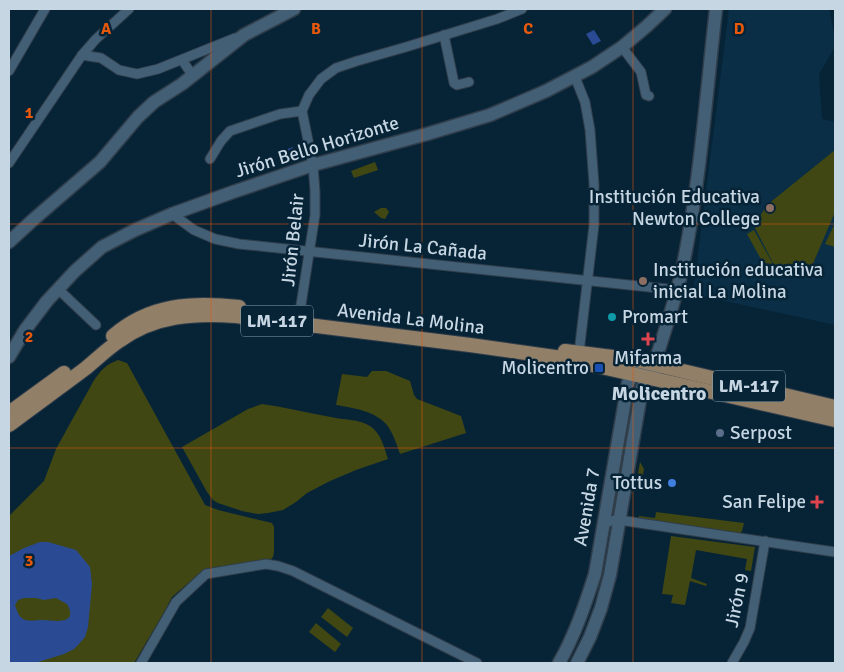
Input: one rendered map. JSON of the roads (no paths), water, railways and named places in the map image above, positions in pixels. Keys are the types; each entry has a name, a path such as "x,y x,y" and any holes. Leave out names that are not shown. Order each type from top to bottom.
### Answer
{"main road":[{"name":"Avenida La Molina","path":"10,417 128,324 151,313 197,304 230,306 299,320 577,357 636,360 655,369 835,420"},
{"name":"Avenida La Molina","path":"577,357 633,374 655,369 835,407"}],"street":[{"path":"9,71 45,9"},
{"path":"9,163 82,55 96,39 129,9"},
{"path":"82,55 101,58 119,70 137,74 158,69 244,35 294,9"},
{"path":"210,159 221,141 230,131 280,114 302,112 309,95 321,79 336,68 444,36 522,9"},
{"name":"Jirón Bello Horizonte","path":"9,357 25,330 47,301 75,271 102,247 172,214 233,192 313,165 490,115 575,77 592,67 622,47 665,9"},
{"path":"655,369 682,269 696,190 716,9"},
{"path":"655,369 676,323 692,264 709,150 723,9"},
{"path":"9,242 89,173 138,117 154,102 193,76 244,35"},
{"path":"444,36 454,83 456,85 469,82"},
{"path":"96,39 101,58"},
{"path":"622,47 641,72 646,95 649,96"},
{"path":"182,60 193,76"},
{"path":"575,77 585,102 590,130 594,184 594,225 577,357"},
{"name":"Jirón Belair","path":"299,320 315,215 316,191 313,165 302,112"},
{"name":"Jirón La Cañada","path":"172,214 194,230 214,239 239,244 677,290"},
{"path":"58,289 96,325"},
{"name":"Avenida 7","path":"577,663 602,608 610,575 642,388 655,369"},
{"name":"Avenida 7","path":"559,663 586,604 594,574 628,383 633,374"},
{"path":"603,525 619,520 835,552"},
{"name":"Jirón 9","path":"732,663 750,628 766,541"},
{"path":"141,663 176,602 206,574 266,564 294,571 477,663"}],"water":[{"path":"594,30 601,41 593,45 586,34"},
{"path":"293,147 294,151 286,154 288,159 283,162 279,152"},
{"path":"40,542 48,542 76,550 90,567 92,584 88,627 85,637 79,644 64,654 35,663 9,663 9,556","holes":["36,598 44,600 56,598 67,604 70,616 68,619 59,621 30,621 23,619 15,605 18,600"]}],"place":[{"name":"Institución Educativa Newton College","path":"770,208"},
{"name":"Institución educativa inicial La Molina","path":"643,281"},
{"name":"Promart","path":"612,317"},
{"name":"Mifarma","path":"648,339"},
{"name":"Molicentro","path":"599,368"},
{"name":"Serpost","path":"720,433"},
{"name":"Tottus","path":"672,483"},
{"name":"San Felipe","path":"817,502"}],"district":[{"name":"Molicentro","path":"659,393"}]}
